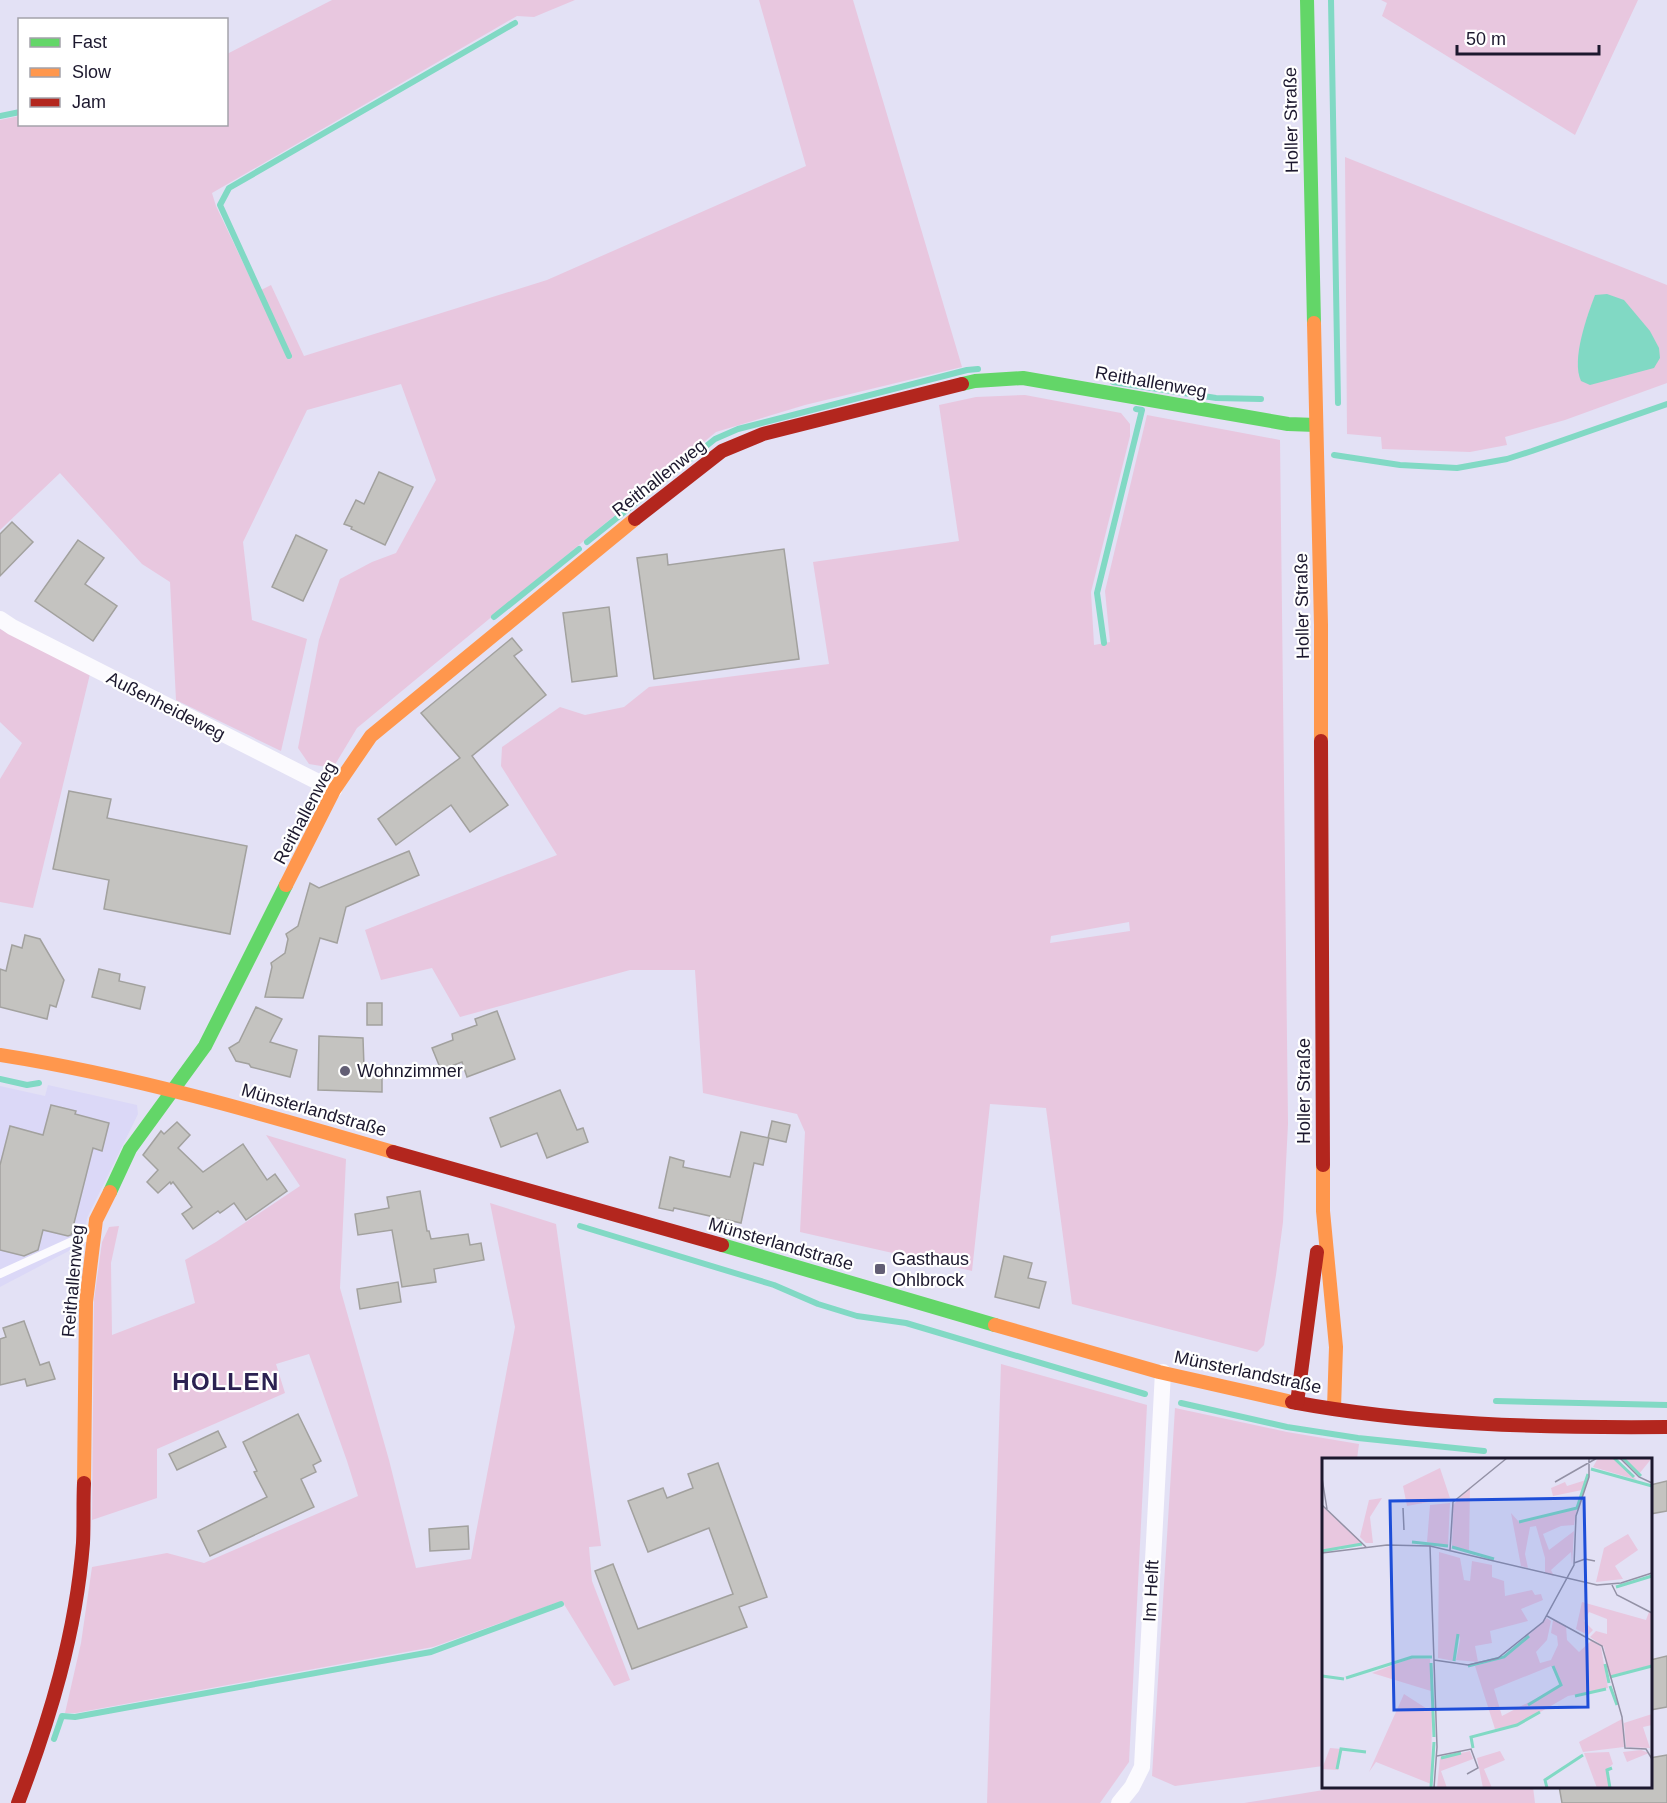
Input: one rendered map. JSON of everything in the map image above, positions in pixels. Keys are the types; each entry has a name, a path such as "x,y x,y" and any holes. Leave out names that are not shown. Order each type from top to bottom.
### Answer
{"street":[{"name":"Holler Straße","path":"1307,0 1321,625 1323,1211 1336,1347 1334,1408"},
{"name":"Reithallenweg","path":"18,1803 59,1682 69,1642 80,1566 83,1541 86,1302 96,1220 130,1149 205,1046 334,790 371,736 590,555 722,451 764,434 975,381 1023,378 1288,424 1316,425"},
{"name":"Außenheideweg","path":"0,619 22,633 334,790"},
{"name":"Münsterlandstraße","path":"0,1055 45,1061 174,1089 1163,1372 1297,1403 1494,1425 1667,1427"},
{"name":"Holler Straße","path":"1297,1403 1323,1211"},
{"name":"Im Helft","path":"1119,1803 1132,1787 1142,1767 1163,1372"}],"lane":[{"path":"0,1274 80,1238 93,1238"}],"shaded area":[{"path":"332,0 575,0 534,17 517,16 212,193 257,292 271,285 304,356 547,280 806,166 759,0 853,0 962,367 805,405 716,432 357,728 333,768 309,764 298,748 319,640 340,579 372,562 396,553 436,480 401,384 307,410 243,542 252,620 307,639 281,751 176,700 170,582 142,564 60,473 0,530 0,120 18,116 18,126 228,126 228,53"},
{"path":"1381,0 1638,0 1575,135 1382,16 1387,3"},
{"path":"1345,157 1667,285 1667,383 1565,420 1505,437 1507,445 1470,452 1382,449 1381,437 1347,434"},
{"path":"1607,294 1624,300 1650,331 1659,348 1660,358 1654,368 1590,385 1581,381 1578,372 1579,350 1584,326 1595,295"},
{"path":"1025,395 1121,413 1130,424 1130,436 1091,592 1094,645 1110,642 1105,591 1147,415 1280,440 1288,1124 1283,1222 1276,1275 1264,1345 1257,1352 1072,1304 1046,1108 990,1104 972,1271 800,1232 805,1132 797,1114 703,1093 695,970 630,970 460,1017 432,968 381,980 365,930 557,855 501,766 502,747 560,707 585,715 624,707 649,687 829,664 813,562 959,541 939,405 976,397","holes":["1129,922 1130,931 1050,943 1051,936"]},
{"path":"0,629 90,674 33,908 0,902 0,779 22,743 0,722"},
{"path":"48,1085 137,1105 138,1114 87,1218 82,1244 0,1287 0,1086 45,1096"},
{"path":"266,1135 346,1159 340,1288 389,1460 416,1568 471,1559 515,1327 490,1203 556,1224 601,1546 589,1547 592,1581 630,1680 614,1686 562,1601 433,1647 76,1713 65,1713 81,1643 92,1567 167,1553 204,1563 358,1496 309,1354 276,1364 285,1393 157,1449 157,1498 92,1520 94,1300 102,1242 109,1227 119,1226 111,1263 112,1335 195,1303 185,1260 300,1186"},
{"path":"1001,1364 1147,1405 1129,1762 1100,1803 987,1803"},
{"path":"1175,1408 1287,1432 1359,1444 1357,1458 1322,1458 1322,1766 1175,1786 1152,1776"},
{"path":"1336,1788 1533,1788 1535,1803 1244,1803"}],"building":[{"path":"379,472 413,487 385,545 344,524 356,500 364,504"},
{"path":"12,522 33,542 0,576 0,534"},
{"path":"296,535 327,550 303,601 272,587"},
{"path":"78,540 104,558 85,584 117,606 93,641 35,601"},
{"path":"784,549 799,659 654,679 637,558 667,554 668,565"},
{"path":"609,607 617,676 572,682 563,613"},
{"path":"512,638 522,650 514,656 546,695 472,756 508,805 470,832 451,805 396,845 378,819 460,758 421,713"},
{"path":"69,791 111,799 107,818 247,846 230,934 104,909 109,880 53,869"},
{"path":"409,851 419,875 346,907 337,943 320,938 303,998 265,997 271,963 285,953 288,939 286,934 298,926 310,883 319,888"},
{"path":"25,935 40,939 64,980 56,1007 50,1005 47,1019 0,1007 0,969 6,971 12,945 22,948"},
{"path":"99,969 120,974 119,981 145,987 140,1009 92,997"},
{"path":"367,1003 382,1003 382,1025 367,1025"},
{"path":"256,1007 282,1019 270,1042 297,1050 290,1077 236,1061 229,1048 239,1042"},
{"path":"497,1011 515,1059 467,1077 462,1062 441,1070 432,1048 453,1040 452,1034 477,1025 475,1019"},
{"path":"319,1036 363,1038 364,1067 382,1068 382,1092 318,1090"},
{"path":"560,1090 577,1130 583,1128 588,1142 547,1158 537,1133 501,1147 490,1118"},
{"path":"51,1105 109,1123 102,1151 93,1148 71,1235 43,1230 38,1250 24,1256 0,1250 0,1165 10,1126 43,1135"},
{"path":"772,1121 790,1125 786,1142 768,1138"},
{"path":"177,1122 190,1135 178,1148 203,1172 243,1144 267,1180 275,1174 287,1191 246,1220 234,1203 220,1213 218,1211 193,1229 182,1214 192,1207 173,1182 158,1193 147,1182 158,1170 143,1155 161,1131 164,1134"},
{"path":"741,1132 769,1138 763,1165 754,1163 741,1223 674,1208 673,1211 659,1208 670,1157 684,1161 683,1167 730,1177"},
{"path":"420,1191 427,1231 431,1239 468,1234 470,1245 481,1243 484,1260 434,1269 436,1282 402,1287 392,1230 358,1235 355,1214 389,1208 387,1197"},
{"path":"1004,1256 1032,1263 1028,1278 1046,1282 1039,1308 995,1297"},
{"path":"398,1282 401,1302 360,1309 357,1289"},
{"path":"24,1321 40,1365 49,1362 55,1379 27,1386 25,1379 0,1385 0,1339 6,1337 3,1328"},
{"path":"298,1414 321,1461 313,1465 316,1472 301,1479 314,1507 210,1556 198,1531 267,1497 254,1472 257,1471 243,1442"},
{"path":"218,1431 226,1447 177,1470 169,1454"},
{"path":"718,1463 767,1597 739,1607 747,1627 632,1669 595,1571 613,1564 638,1629 733,1594 709,1528 648,1552 628,1501 663,1488 667,1498 693,1488 688,1474"},
{"path":"1667,1481 1667,1511 1652,1514 1652,1485"},
{"path":"468,1526 469,1549 430,1551 429,1529"},
{"path":"1667,1656 1667,1707 1652,1710 1652,1660"},
{"path":"1667,1755 1667,1803 1562,1803 1559,1788 1652,1788 1652,1758"}],"waterway":[{"path":"1331,0 1338,403"},
{"path":"289,356 220,205 229,188 515,23"},
{"path":"0,116 18,112"},
{"path":"587,542 715,439 738,429 978,369"},
{"path":"1113,382 1216,398 1261,399"},
{"path":"1334,455 1400,465 1457,468 1507,459 1667,404"},
{"path":"1104,643 1097,593 1142,410 1136,409"},
{"path":"494,617 579,549"},
{"path":"0,1079 27,1085 39,1083"},
{"path":"580,1226 774,1285 818,1304 857,1316 906,1323 1145,1394"},
{"path":"1496,1401 1667,1405"},
{"path":"1181,1403 1287,1427 1358,1438 1484,1451"},
{"path":"54,1739 62,1716 75,1717 431,1652 561,1604"}],"traffic: fast":[{"path":"1307,0 1314,323"},
{"path":"962,384 1023,378 1288,424 1316,425"},
{"path":"110,1192 130,1149 205,1046 286,885"},
{"path":"722,1245 995,1325"}],"traffic: slow":[{"path":"1314,323 1321,625 1321,741"},
{"path":"286,885 334,790 371,736 635,519"},
{"path":"0,1055 149,1085 247,1110 393,1152"},
{"path":"1323,1165 1323,1211 1336,1347 1334,1408"},
{"path":"84,1483 86,1302 96,1220 110,1192"},
{"path":"995,1325 1159,1372 1292,1402"}],"traffic: jam":[{"path":"635,519 722,451 763,434 962,384"},
{"path":"1321,741 1323,1165"},
{"path":"393,1152 722,1245"},
{"path":"1297,1403 1317,1252"},
{"path":"1292,1402 1338,1410 1432,1420 1526,1426 1667,1427"},
{"path":"18,1803 41,1740 68,1643 80,1577 84,1483"}],"place":[{"name":"Wohnzimmer","path":"345,1071"},
{"name":"Gasthaus Ohlbrock","path":"880,1269"}],"district":[{"name":"HOLLEN","path":"226,1381"}]}
